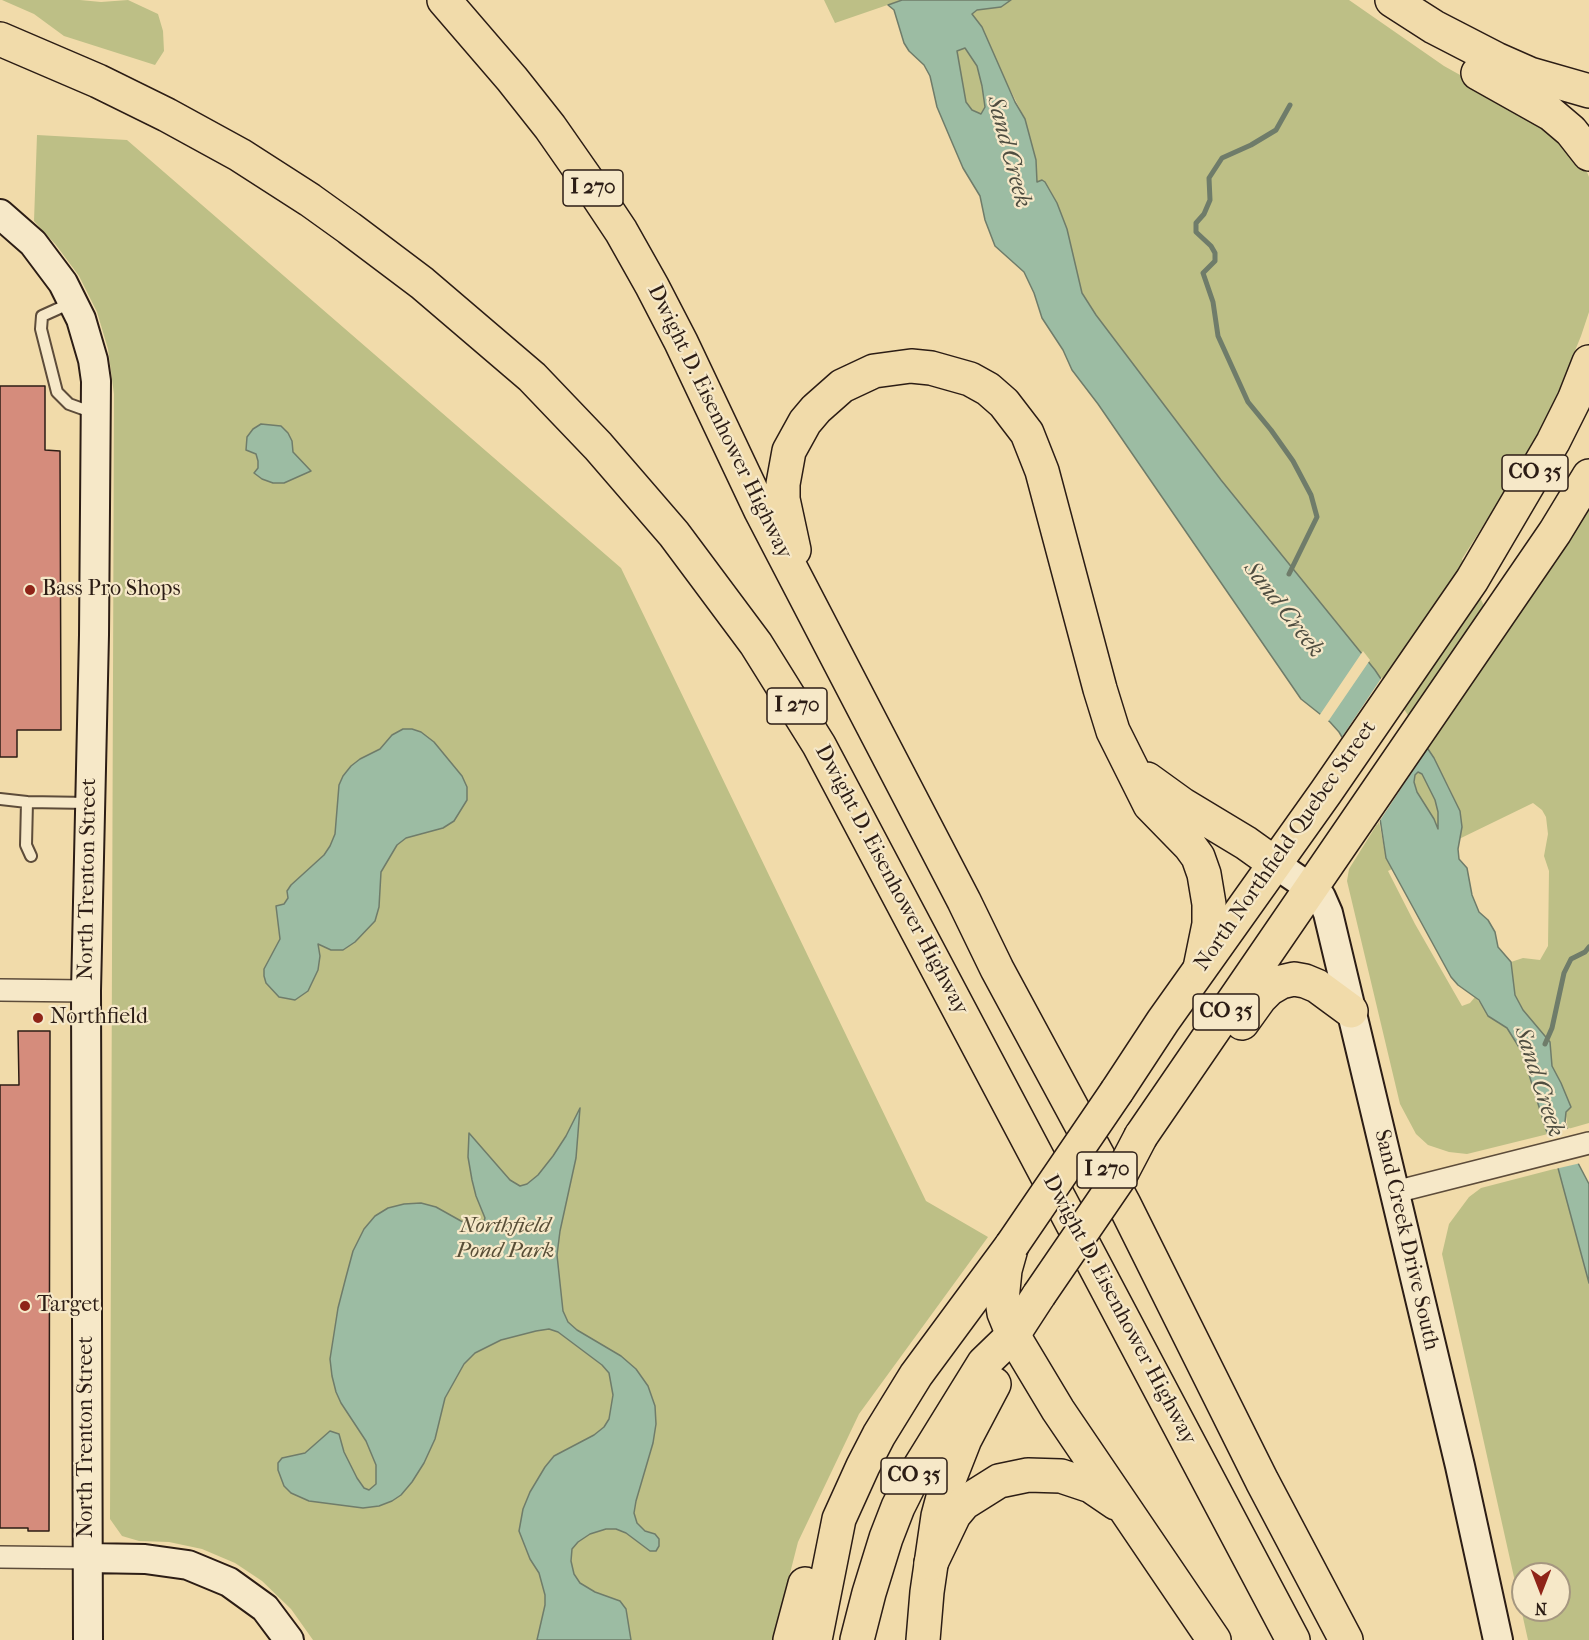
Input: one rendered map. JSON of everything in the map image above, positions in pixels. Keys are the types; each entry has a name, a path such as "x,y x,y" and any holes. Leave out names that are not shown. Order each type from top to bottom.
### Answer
{"main road":[{"name":"Dwight D. Eisenhower Highway","path":"444,0 512,78 550,127 621,231 681,342 752,493 954,880 997,969 1124,1204 1262,1481 1346,1640"},
{"path":"1392,0 1434,27 1496,59 1530,74 1589,91"},
{"path":"1434,27 1457,60 1551,114 1571,131 1589,154"},
{"name":"Dwight D. Eisenhower Highway","path":"0,39 98,81 176,120 258,166 350,228 431,290 532,377 598,446 674,534 756,644 819,745 1293,1640"},
{"name":"North Northfield Quebec Street","path":"815,1640 839,1519 879,1435 916,1375 1012,1245 1200,968 1326,792 1472,580 1553,441 1574,400 1589,362"},
{"path":"801,587 786,516 783,484 789,451 796,436 811,415 842,386 874,371 911,366 952,372 970,379 988,389 1004,403 1027,433 1042,471 1113,731 1150,805 1190,846 1201,864 1208,888 1209,924 1200,968"},
{"name":"North Northfield Quebec Street","path":"857,1640 869,1593 898,1507 911,1481 984,1363 1013,1335 1119,1178 1146,1143 1311,888 1555,532 1589,476"},
{"path":"1128,762 1183,805 1246,843 1274,863"},
{"path":"1146,1143 1160,1143 1269,989 1281,982 1294,979 1305,981 1317,986 1351,1011"},
{"path":"1012,1245 1003,1278 1002,1300 1004,1313 1013,1335 1058,1410 1214,1640"},
{"path":"923,1640 938,1516 953,1468 969,1429 1000,1373 1013,1335"},
{"path":"931,1563 946,1528 964,1503 990,1485 1010,1478 1042,1474 1061,1476 1091,1486 1125,1509"},
{"path":"790,1640 811,1561 839,1519"}],"street":[{"name":"North Trenton Street","path":"0,214 33,243 49,262 73,302 81,319 93,360 97,414 86,991 88,1640"},
{"name":"Sand Creek Drive South","path":"1274,863 1321,897 1328,913 1462,1476 1498,1640"},
{"path":"0,990 86,991"},
{"path":"1395,1192 1589,1143"},
{"path":"0,1557 145,1559 188,1565 229,1582 265,1608 289,1640"}],"lane":[{"path":"73,302 42,316 41,329 57,392 69,404 97,414"},
{"path":"0,799 90,803"},
{"path":"27,802 26,845 31,856"}],"green space":[{"path":"2,0 101,2 128,0 158,14 163,31 164,51 155,65 64,36 34,14"},
{"path":"824,0 902,0 835,23"},
{"path":"1011,0 1349,0 1444,66 1503,99 1572,149 1587,172 1589,177 1589,312 1554,402 1523,463 1462,559 1500,640 1589,506 1589,1123 1568,1129 1561,1083 1552,1066 1550,1042 1523,1010 1515,995 1513,983 1511,962 1523,958 1540,960 1548,946 1549,871 1544,856 1548,834 1546,817 1542,810 1533,803 1459,839 1462,827 1460,811 1449,787 1434,758 1375,670 1221,480 1096,315 1082,293 1067,230 1057,203 1049,188 1037,182 1036,160 1025,119 972,14 977,10 1001,7"},
{"path":"965,48 977,66 982,86 985,107 981,114 971,110 966,102 957,51"},
{"name":"Northfield Pond Park","path":"37,135 127,140 621,568 926,1201 988,1237 859,1414 798,1542 773,1640 313,1640 291,1609 262,1581 235,1563 202,1549 169,1542 139,1541 122,1536 110,1519 114,394 108,349 97,312 79,276 56,245 34,221"},
{"path":"1418,772 1422,773 1435,800 1438,812 1438,832 1417,792 1414,782"},
{"path":"1379,821 1386,858 1392,869 1388,871 1415,924 1462,1006 1470,1003 1475,997 1498,1023 1507,1028 1522,1052 1548,1134 1467,1154 1449,1152 1428,1145 1416,1134 1400,1104 1347,881 1349,869"},
{"path":"1558,1168 1589,1283 1589,1640 1528,1640 1524,1622 1571,1622 1571,1562 1511,1564 1442,1254 1449,1224 1469,1197 1481,1188"}],"water":[{"name":"Sand Creek","path":"902,0 1011,0 1001,7 977,10 972,14 982,27 1015,102 1025,119 1036,160 1037,182 1042,180 1045,182 1057,203 1067,229 1082,293 1096,315 1221,480 1375,670 1434,758 1460,811 1462,827 1458,849 1459,859 1467,868 1472,895 1479,912 1488,920 1495,932 1498,947 1511,962 1515,995 1523,1010 1550,1042 1552,1066 1571,1107 1566,1112 1565,1122 1578,1163 1589,1184 1589,1283 1558,1168 1522,1052 1507,1028 1488,1016 1479,1000 1451,977 1386,858 1379,812 1368,781 1339,732 1301,699 1098,404 1072,370 1063,350 1042,318 1024,272 995,246 985,220 980,196 963,168 937,107 930,76 924,65 904,43 894,10 888,5","holes":["965,48 977,66 982,86 985,107 981,114 972,110 966,102 957,51","1418,772 1422,774 1435,800 1438,829 1417,792 1414,782"]},
{"path":"261,424 281,426 292,441 293,452 311,471 284,483 273,483 254,473 258,468 258,461 256,454 246,450 247,437"},
{"path":"403,729 421,732 434,742 462,776 467,787 467,800 454,821 443,828 406,838 397,845 381,872 379,907 375,921 355,942 343,950 331,950 318,944 320,956 318,970 308,991 295,1000 279,997 266,983 264,976 264,969 280,939 276,906 284,904 291,885 324,855 330,846 335,834 339,785 343,776 351,766 380,749 392,735"},
{"path":"580,1108 576,1158 557,1255 563,1311 568,1322 577,1330 621,1356 636,1369 648,1386 655,1406 656,1424 634,1513 637,1523 659,1539 659,1546 656,1551 650,1551 626,1533 616,1529 606,1529 590,1534 578,1542 572,1549 571,1561 574,1574 580,1583 595,1592 620,1601 626,1609 631,1640 537,1640 545,1595 539,1573 530,1559 519,1531 523,1509 530,1492 554,1456 594,1435 604,1427 609,1419 613,1395 609,1373 602,1365 558,1332 549,1329 501,1340 475,1353 464,1364 445,1398 435,1439 424,1463 412,1482 401,1495 392,1501 379,1506 363,1508 309,1501 291,1493 284,1486 278,1470 278,1463 282,1458 305,1453 330,1431 339,1434 344,1452 364,1488 369,1490 376,1484 376,1465 366,1441 336,1392 330,1359 338,1308 346,1277 353,1251 364,1229 375,1216 388,1208 421,1203 436,1207 477,1227 483,1224 485,1218 476,1196 468,1157 469,1133 510,1180 520,1186 527,1184 538,1175 553,1156"}],"pier":[{"path":"1363,651 1370,660 1327,723 1319,716"},
{"path":"1382,677 1429,746 1377,825 1376,812 1365,782 1340,740"},
{"path":"1570,1128 1581,1163 1555,1169 1545,1135"}],"building":[{"name":"Bass Pro Shops","path":"0,386 45,386 45,450 60,451 61,730 17,730 17,757 0,757"},
{"name":"Target","path":"18,1031 50,1031 49,1531 0,1528 0,1085 19,1085"}],"waterway":[{"path":"1289,574 1317,517 1311,495 1293,461 1248,402 1218,336 1213,302 1203,273 1215,261 1215,253 1196,232 1196,223 1204,214 1210,200 1209,178 1222,158 1251,145 1276,130 1290,105"},
{"name":"Sand Creek","path":"1545,1044 1552,1028 1564,973 1571,959 1585,952 1589,947"}],"place":[{"name":"Bass Pro Shops","path":"30,590"},
{"name":"Northfield","path":"38,1018"},
{"name":"Target","path":"25,1306"}]}
